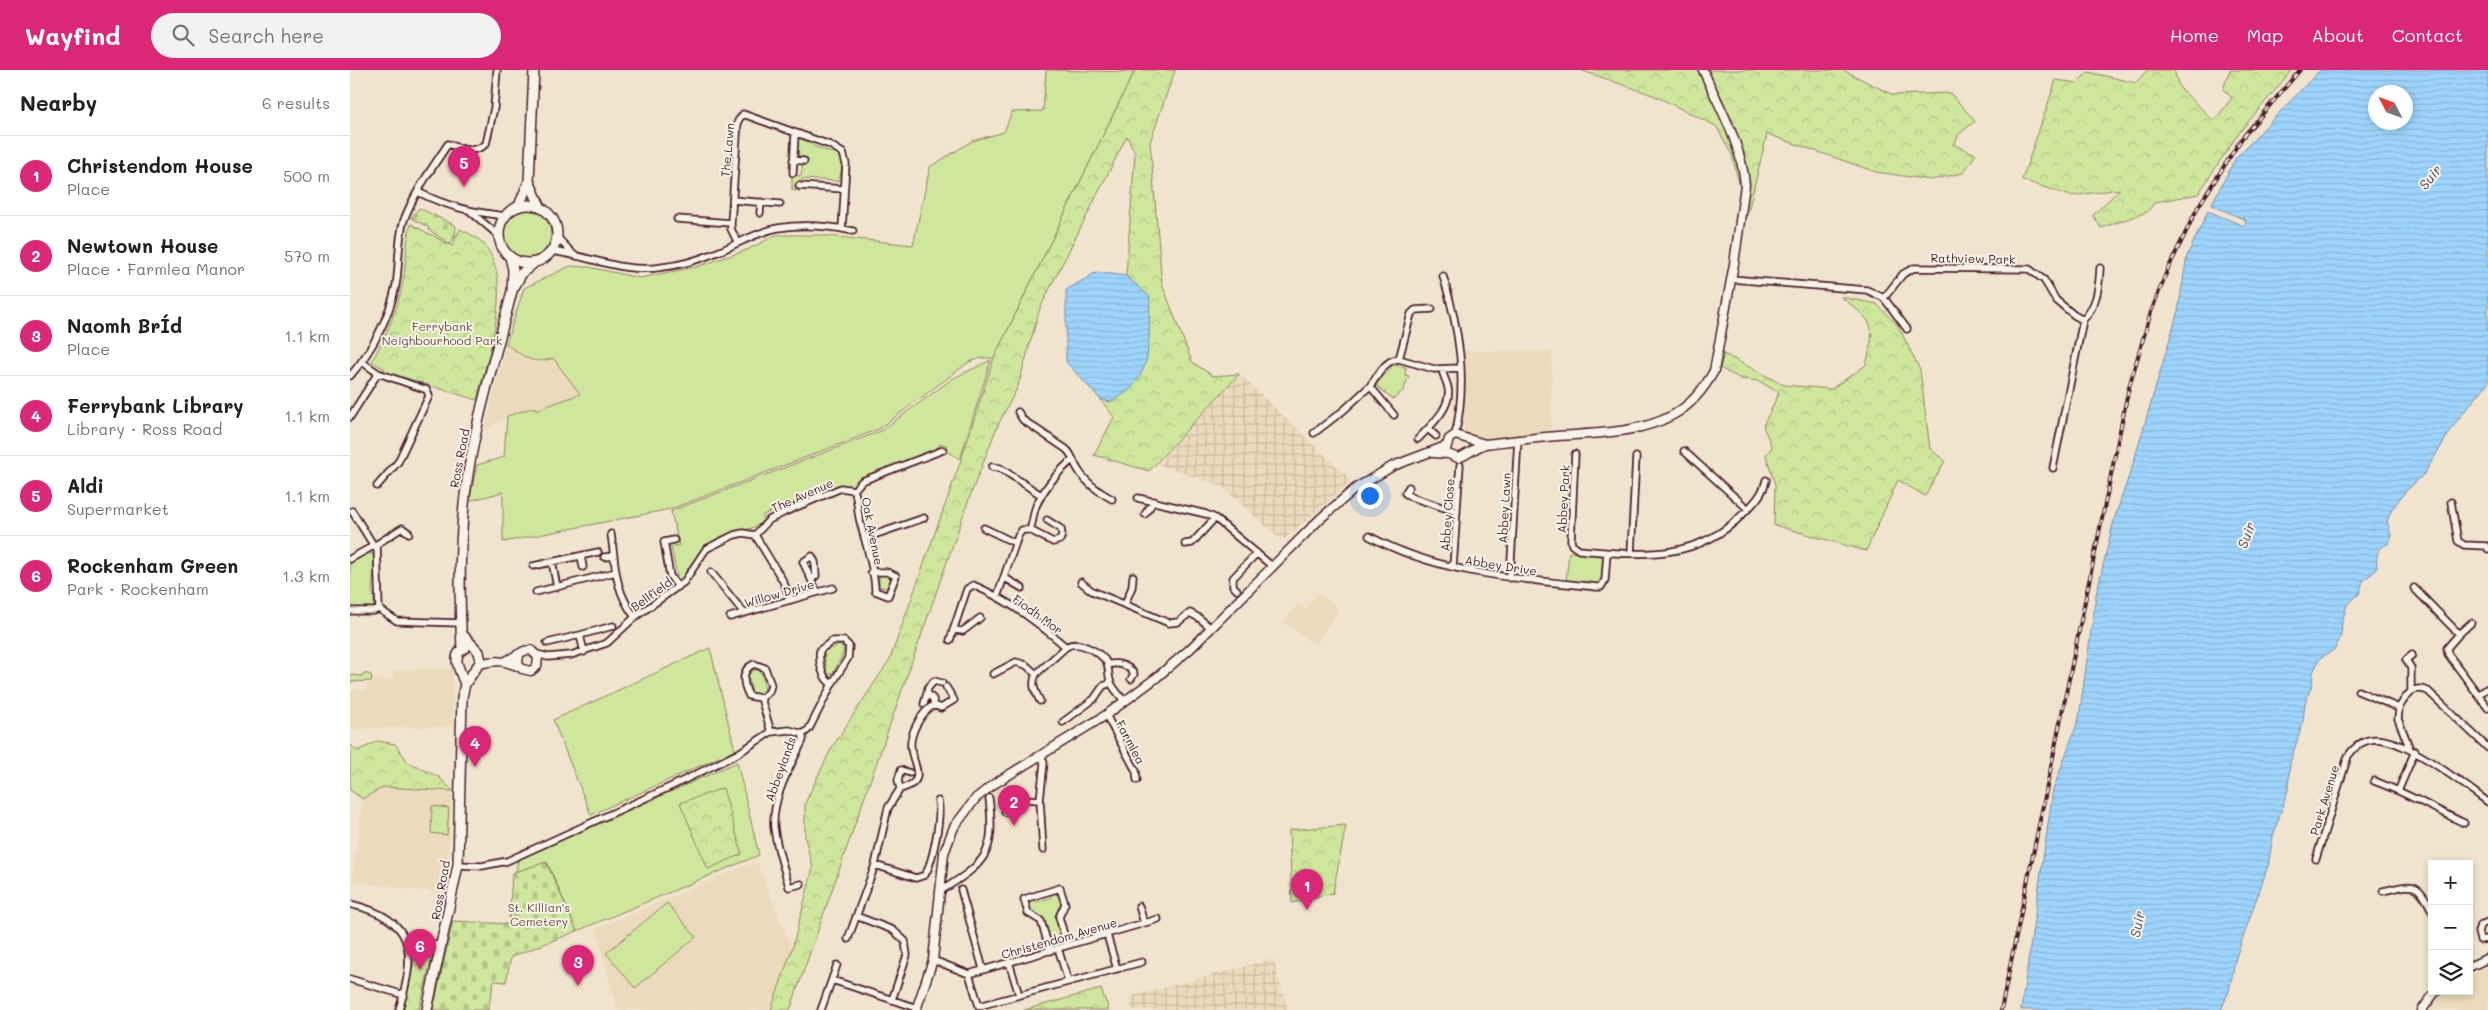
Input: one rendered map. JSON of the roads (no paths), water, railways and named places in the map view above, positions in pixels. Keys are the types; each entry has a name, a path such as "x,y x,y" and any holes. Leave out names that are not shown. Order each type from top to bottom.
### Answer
{"main road":[{"path":"519,206 529,181 534,70"},
{"path":"512,291 522,272 544,259 552,251 557,237 554,220 541,208 529,181"},
{"path":"535,263 521,263 510,257 503,249 498,234 505,216 519,206 529,205 541,208"},
{"path":"510,257 512,291"},
{"name":"Ross Road","path":"462,649 460,623 461,543 468,477 512,291"},
{"path":"461,633 476,650 480,664 472,672 465,684"},
{"path":"465,684 457,656 462,649 476,650"},
{"path":"460,668 472,672"},
{"name":"Ross Road","path":"427,1010 458,865 461,718 465,684"}],"street":[{"path":"350,376 362,362 381,328 388,310 396,285 400,235 404,220 418,192 448,144 469,150 482,148 488,139 494,108 497,70"},
{"path":"1431,453 1448,454 1458,458 1465,456 1469,450 1484,444 1518,439 1616,432 1656,422 1674,415 1693,400 1714,370 1731,279 1745,185 1744,172 1732,137 1703,70"},
{"name":"The Lawn","path":"738,243 731,229 731,223 738,121 741,116 747,115 830,145 843,153 846,164 842,229"},
{"path":"793,173 795,133"},
{"path":"794,160 804,161"},
{"path":"799,186 844,189"},
{"path":"418,192 444,205 470,212 505,216"},
{"path":"733,200 780,204"},
{"path":"760,213 761,202"},
{"path":"470,212 498,234"},
{"path":"677,218 731,223"},
{"path":"552,251 573,254 620,267 648,269 695,260 777,228 814,226 854,231"},
{"path":"557,237 573,254"},
{"name":"Rathview Park","path":"1884,298 1903,274 1914,268 2029,269 2044,280 2056,300 2083,320"},
{"path":"2053,468 2083,320 2090,312 2098,291 2100,268"},
{"path":"1443,276 1456,318 1461,368 1459,420 1461,437 1469,450"},
{"path":"1731,279 1867,290 1884,298 1907,329"},
{"path":"1401,360 1411,314 1422,309 1432,309"},
{"path":"1314,433 1344,410 1370,386 1389,361 1401,360 1442,369 1461,368"},
{"path":"362,362 378,373 426,390 429,396 398,462 377,486"},
{"path":"1418,439 1443,409 1448,398 1449,389 1442,369"},
{"path":"350,417 378,373"},
{"path":"1370,386 1394,415"},
{"path":"1018,412 1023,420 1066,448 1076,466 1089,482 1112,499"},
{"path":"1428,429 1436,436"},
{"path":"1448,454 1446,446 1448,439 1461,437 1484,444"},
{"name":"Abbey Lawn","path":"1510,578 1518,439"},
{"path":"832,980 917,1009 933,960 939,892 944,853 948,839 961,816 985,790 1106,715 1183,655 1321,518 1356,488 1393,466 1446,446"},
{"name":"The Avenue","path":"755,535 769,520 787,511 841,488 854,490 862,481 943,450"},
{"path":"1684,451 1748,509"},
{"name":"Abbey Park","path":"1575,454 1572,545 1579,550 1607,553 1668,553 1693,547 1726,529 1748,509 1761,495 1766,480"},
{"path":"1631,553 1636,457"},
{"path":"1030,530 1035,508 1042,495 1059,471 1073,459"},
{"name":"Abbey Close","path":"1453,567 1460,464"},
{"path":"992,467 1000,468 1042,495"},
{"path":"1409,487 1405,493 1411,497 1457,512"},
{"name":"Oak Avenue","path":"854,490 872,574"},
{"path":"1138,498 1216,518 1273,567"},
{"path":"1146,514 1154,502"},
{"path":"2451,502 2458,540 2464,545 2488,546"},
{"path":"352,511 375,545 379,609"},
{"path":"865,538 924,518"},
{"path":"1185,544 1192,543 1216,518"},
{"path":"1047,520 1053,521 1063,532 1060,540 1053,542"},
{"path":"350,559 402,528 409,533"},
{"path":"984,528 1015,542 1022,530 1030,530 1064,547"},
{"name":"Bellfield","path":"537,654 548,657 584,652 607,643 635,617 678,587 701,554 711,546 743,533 755,535"},
{"path":"611,534 616,572 623,601 635,617"},
{"path":"755,535 783,581 791,600"},
{"name":"Abbey Drive","path":"1369,536 1395,550 1453,567 1510,578 1601,586 1605,580 1607,553"},
{"path":"659,537 664,542 670,576 678,587"},
{"path":"664,542 674,540"},
{"name":"Fiodh Mor","path":"998,597 1015,542"},
{"path":"533,566 598,552"},
{"path":"1237,590 1233,586 1233,578 1257,553"},
{"path":"581,556 583,568"},
{"path":"604,557 614,556"},
{"path":"552,562 557,586"},
{"path":"536,592 616,572"},
{"path":"711,572 744,613"},
{"path":"887,572 896,576 888,596 875,591 872,574 887,572"},
{"path":"1125,604 1132,587 1132,576"},
{"name":"Fiodh Mor","path":"1005,578 1022,588"},
{"path":"811,579 817,592"},
{"path":"1081,582 1092,592 1169,623 1178,622 1190,613 1211,628"},
{"name":"Fiodh Mor","path":"950,640 970,586 998,597 1066,647"},
{"name":"Willow Drive","path":"730,617 834,588"},
{"path":"2414,588 2459,634"},
{"path":"379,609 397,621 460,623"},
{"path":"350,611 374,612 379,609"},
{"path":"953,630 963,631 980,618"},
{"path":"2471,623 2447,648 2448,654 2488,708"},
{"path":"547,643 613,626"},
{"path":"580,635 584,652"},
{"name":"Abbeylands","path":"802,734 809,729 849,653 849,646 844,641 832,641 824,645 820,650 819,656 824,674 832,684"},
{"name":"Fiodh Mor","path":"1036,674 1066,647 1073,644 1085,647 1108,664 1114,663 1128,667 1134,674 1131,679"},
{"path":"476,650 492,660"},
{"path":"480,664 492,660 506,661 531,671 538,664 537,654 528,650 506,661"},
{"path":"519,655 520,667"},
{"path":"2412,655 2406,660 2411,668 2411,690 2399,708 2398,719 2412,750 2488,802"},
{"name":"Bellfield","path":"538,664 548,657"},
{"path":"993,674 1016,662 1026,665 1036,674 1033,686 1040,701"},
{"name":"Abbeylands","path":"754,664 765,668 771,685 769,692 760,698 749,696 743,677 747,668 754,664"},
{"path":"1108,664 1111,683 1125,702"},
{"path":"924,704 928,688 934,681 944,685 954,700 941,708 934,705"},
{"path":"1063,722 1094,699 1103,686 1111,683"},
{"path":"2411,690 2422,688 2432,693 2488,748"},
{"path":"2478,695 2488,688"},
{"path":"2358,691 2399,708"},
{"path":"927,693 933,699 934,705"},
{"name":"Abbeylands","path":"760,698 771,732"},
{"path":"848,939 875,865 888,808 900,789 912,785 918,773 911,743 923,714 934,705"},
{"name":"Farmlea","path":"1106,715 1136,771 1137,780"},
{"name":"Abbeylands","path":"458,865 488,865 516,857 737,754 771,732 790,730 802,734"},
{"name":"Abbeylands","path":"801,884 789,887 776,837 774,818 781,788 803,740 802,734"},
{"name":"Park Avenue","path":"2316,859 2348,756 2354,748 2370,740 2379,739 2412,750"},
{"path":"2399,789 2412,750"},
{"path":"1041,755 1044,764 1040,800 1043,850"},
{"path":"900,789 898,780 901,770 910,772"},
{"path":"2374,782 2399,789 2420,802 2464,823"},
{"path":"939,892 969,873 985,858 989,848 989,798"},
{"path":"1005,812 1025,799 1040,800"},
{"path":"875,865 916,878 925,875 938,824 940,808 938,801"},
{"path":"2383,891 2404,885 2411,886 2421,892 2429,905"},
{"path":"1050,950 1041,921 1028,913 1024,899 1060,888 1065,904 1059,917 1067,945"},
{"path":"960,890 983,970"},
{"path":"350,904 376,912 391,920 407,939 410,962 404,995 399,1010"},
{"path":"1139,906 1144,924"},
{"path":"856,916 893,930 905,940 907,955 892,1000"},
{"name":"Christendom Avenue","path":"967,973 1107,935 1158,919"},
{"path":"2487,939 2480,940 2478,932 2480,925 2488,922"},
{"path":"1107,935 1118,969"},
{"path":"407,939 442,946"},
{"path":"1058,948 1068,982"},
{"path":"2473,965 2488,958"},
{"path":"933,960 967,973 979,1006 1142,962"},
{"path":"1009,962 1019,995"},
{"path":"821,1010 838,965"},
{"path":"350,979 404,995"},
{"path":"2422,1010 2433,995"}],"water":[{"name":"Suir","path":"2320,70 2488,70 2488,383 2456,422 2424,474 2404,493 2392,509 2387,521 2391,536 2389,543 2379,550 2377,569 2363,581 2359,594 2347,605 2342,621 2341,635 2335,649 2320,658 2313,672 2312,685 2305,703 2303,722 2290,763 2288,790 2273,836 2268,866 2236,957 2229,991 2221,1010 2021,1010 2053,790 2079,718 2096,595 2114,520 2133,464 2178,311 2187,256 2208,211 2244,226 2246,220 2211,205 2235,159"},
{"path":"1097,272 1126,276 1150,297 1149,344 1142,371 1135,383 1125,394 1110,402 1100,399 1066,362 1066,290"}],"railway":[{"path":"2001,1010 2129,387 2151,312 2167,271 2198,207 2242,138 2300,70"}],"place":[{"name":"Aldi","path":"464,187"},
{"name":"Ferrybank Library","path":"475,767"},
{"name":"Newtown House","path":"1014,826"},
{"name":"Christendom House","path":"1307,910"},
{"name":"Rockenham Green","path":"420,970"},
{"name":"Naomh BrÍd","path":"578,986"}],"park label":[{"name":"Ferrybank Neighbourhood Park","path":"442,333"},
{"name":"St. Killian's Cemetery","path":"539,914"}]}
